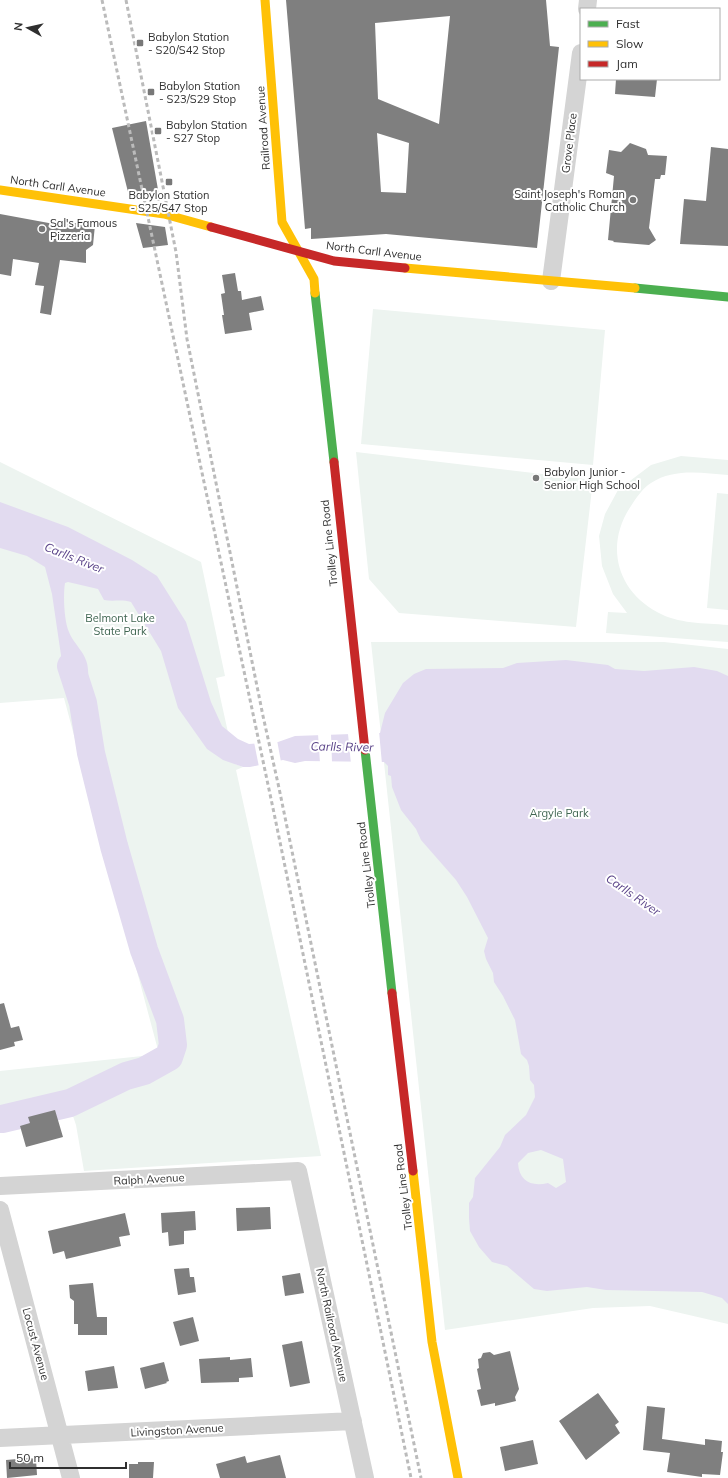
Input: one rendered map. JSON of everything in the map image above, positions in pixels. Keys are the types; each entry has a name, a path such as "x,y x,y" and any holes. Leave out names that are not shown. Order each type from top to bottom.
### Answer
{"main road":[{"name":"Railroad Avenue","path":"265,0 282,222 297,251"},
{"name":"North Carll Avenue","path":"0,190 164,214 334,261 728,297"},
{"name":"Trolley Line Road","path":"297,251 314,279 362,732 432,1342 458,1478"}],"street":[{"name":"Grove Place","path":"551,281 580,61"},
{"name":"Ralph Avenue","path":"0,1186 298,1171"},
{"name":"North Railroad Avenue","path":"298,1171 365,1478"},
{"name":"Locust Avenue","path":"0,1210 71,1478"},
{"name":"Livingston Avenue","path":"0,1438 353,1421"}],"green space":[{"path":"373,309 605,330 593,465 361,444"},
{"path":"356,452 593,480 576,627 399,613 369,579"},
{"path":"681,456 728,460 728,475 679,473 660,478 648,485 642,490 635,500 623,521 618,536 617,550 619,565 624,579 632,592 643,603 657,612 674,619 728,625 728,642 606,633 608,612 627,613 613,594 602,566 599,536 605,514 618,490 651,465"},
{"name":"Belmont Lake State Park","path":"0,462 201,562 225,676 216,678 235,764 243,767 236,770 321,1156 84,1171 76,1125 71,1110 8,1125 0,1120 0,1071 152,1055 158,1050 64,698 0,703"},
{"path":"717,493 728,494 728,610 707,608"},
{"name":"Argyle Park","path":"371,642 664,642 728,649 728,1324 650,1306 593,1308 445,1330"}],"water":[{"name":"Argyle Park","path":"0,502 68,527 132,560 157,576 186,622 211,702 222,726 238,739 249,744 278,742 295,736 380,733 385,713 403,683 414,674 426,669 503,668 517,663 566,660 608,665 615,669 644,671 694,667 717,671 728,676 728,1304 722,1298 702,1292 606,1290 587,1287 547,1291 534,1289 507,1266 492,1262 479,1247 470,1231 469,1203 473,1197 475,1178 500,1147 505,1135 526,1115 535,1097 534,1085 530,1080 527,1060 521,1054 515,1020 494,982 493,973 486,959 484,951 488,938 467,897 456,880 421,840 416,829 401,810 392,787 391,776 388,775 388,766 384,762 305,761 295,763 283,760 250,767 243,767 223,760 207,749 178,708 161,651 131,602 104,600 98,589 68,582 65,583 64,594 64,608 67,627 71,637 86,659 87,664 88,678 83,703 62,662 52,594 45,567 27,556 0,548","holes":["541,1150 563,1159 566,1182 556,1188 548,1183 536,1184 527,1181 523,1178 518,1163 528,1153"]}],"pier":[{"path":"379,731 382,764 351,764 348,734"},
{"path":"318,734 331,734 332,762 320,763"},
{"path":"277,740 281,762 259,767 254,742"}],"building":[{"path":"286,0 546,0 550,46 559,47 537,248 386,234 311,239 311,228 305,229","holes":["450,16 439,124 378,99 375,23","377,133 409,143 406,193 381,192"]},
{"path":"616,80 657,80 655,97 615,94"},
{"path":"146,121 160,201 129,196 112,128"},
{"name":"Saint Joseph's Roman Catholic Church","path":"630,143 646,149 648,155 667,156 665,175 661,175 660,179 655,179 649,228 656,240 649,245 613,242 614,241 608,240 614,176 606,173 609,150 621,152"},
{"path":"711,147 728,149 728,246 680,244 684,199 706,201"},
{"path":"0,214 65,226 66,222 95,225 93,245 86,250 86,263 60,260 51,315 40,313 44,286 35,285 39,263 13,259 11,276 0,274"},
{"path":"136,223 165,227 168,245 143,248"},
{"path":"235,273 238,291 241,291 242,300 261,296 264,310 249,313 252,330 225,334 221,294 225,293 222,275"},
{"path":"4,1003 11,1028 19,1026 23,1040 14,1042 15,1046 0,1050 0,1004"},
{"path":"55,1110 63,1137 26,1147 20,1126 30,1123 28,1117"},
{"path":"270,1207 271,1229 237,1231 236,1208"},
{"path":"195,1211 196,1230 184,1231 184,1244 169,1246 168,1232 162,1233 161,1213"},
{"path":"125,1213 130,1235 119,1237 121,1246 66,1259 64,1251 53,1254 48,1231"},
{"path":"189,1268 190,1277 194,1277 196,1292 178,1295 174,1269"},
{"path":"300,1273 304,1293 285,1296 282,1276"},
{"path":"93,1283 97,1317 107,1317 107,1335 78,1335 78,1324 74,1324 74,1301 70,1298 69,1285"},
{"path":"193,1317 199,1341 180,1346 173,1322"},
{"path":"302,1341 310,1383 290,1387 282,1345"},
{"path":"510,1351 519,1389 515,1397 516,1401 495,1406 495,1403 481,1406 477,1390 481,1389 477,1369 479,1368 478,1359 481,1358 483,1353 490,1352 494,1355"},
{"path":"230,1357 230,1360 251,1358 253,1377 239,1378 239,1382 201,1383 199,1359"},
{"path":"164,1362 169,1381 166,1382 167,1383 145,1389 140,1368"},
{"path":"114,1366 118,1388 88,1391 85,1371"},
{"path":"598,1393 619,1422 615,1425 620,1433 586,1460 559,1421"},
{"path":"647,1406 665,1408 662,1439 705,1445 705,1439 722,1441 721,1452 723,1452 720,1475 702,1474 702,1477 667,1472 670,1453 643,1450"},
{"path":"533,1440 538,1464 505,1471 500,1447"},
{"path":"280,1455 286,1478 220,1478 216,1464 245,1456 247,1463"},
{"path":"29,1458 36,1459 37,1475 7,1478 6,1460"},
{"path":"138,1462 154,1462 153,1478 129,1478 129,1464 138,1464"}],"waterway":[{"path":"2,1119 70,1103 126,1076 144,1071 169,1057 173,1045 170,1020 144,950 114,846 91,753 83,703 71,666"}],"railway":[{"path":"102,0 274,813 411,1478"},
{"path":"126,0 176,252 187,339 263,716 421,1478"}],"traffic: fast":[{"path":"635,288 728,297"},
{"path":"315,293 334,462"},
{"path":"365,750 392,993"}],"traffic: slow":[{"path":"265,0 282,222 314,279 315,293"},
{"path":"0,190 164,214 211,227"},
{"path":"405,268 635,288"},
{"path":"413,1171 432,1342 458,1478"}],"traffic: jam":[{"path":"211,227 334,261 405,268"},
{"path":"334,462 365,750"},
{"path":"392,993 413,1171"}],"place":[{"name":"Babylon Station - S20/S42 Stop","path":"140,43"},
{"name":"Babylon Station - S23/S29 Stop","path":"151,92"},
{"name":"Babylon Station - S27 Stop","path":"158,131"},
{"name":"Babylon Station - S25/S47 Stop","path":"169,182"},
{"name":"Saint Joseph's Roman Catholic Church","path":"633,200"},
{"name":"Sal's Famous Pizzeria","path":"42,229"},
{"name":"Babylon Junior - Senior High School","path":"536,478"}],"water label":[{"name":"Carlls River","path":"74,558"},
{"name":"Carlls River","path":"342,747"},
{"name":"Carlls River","path":"633,895"}]}
